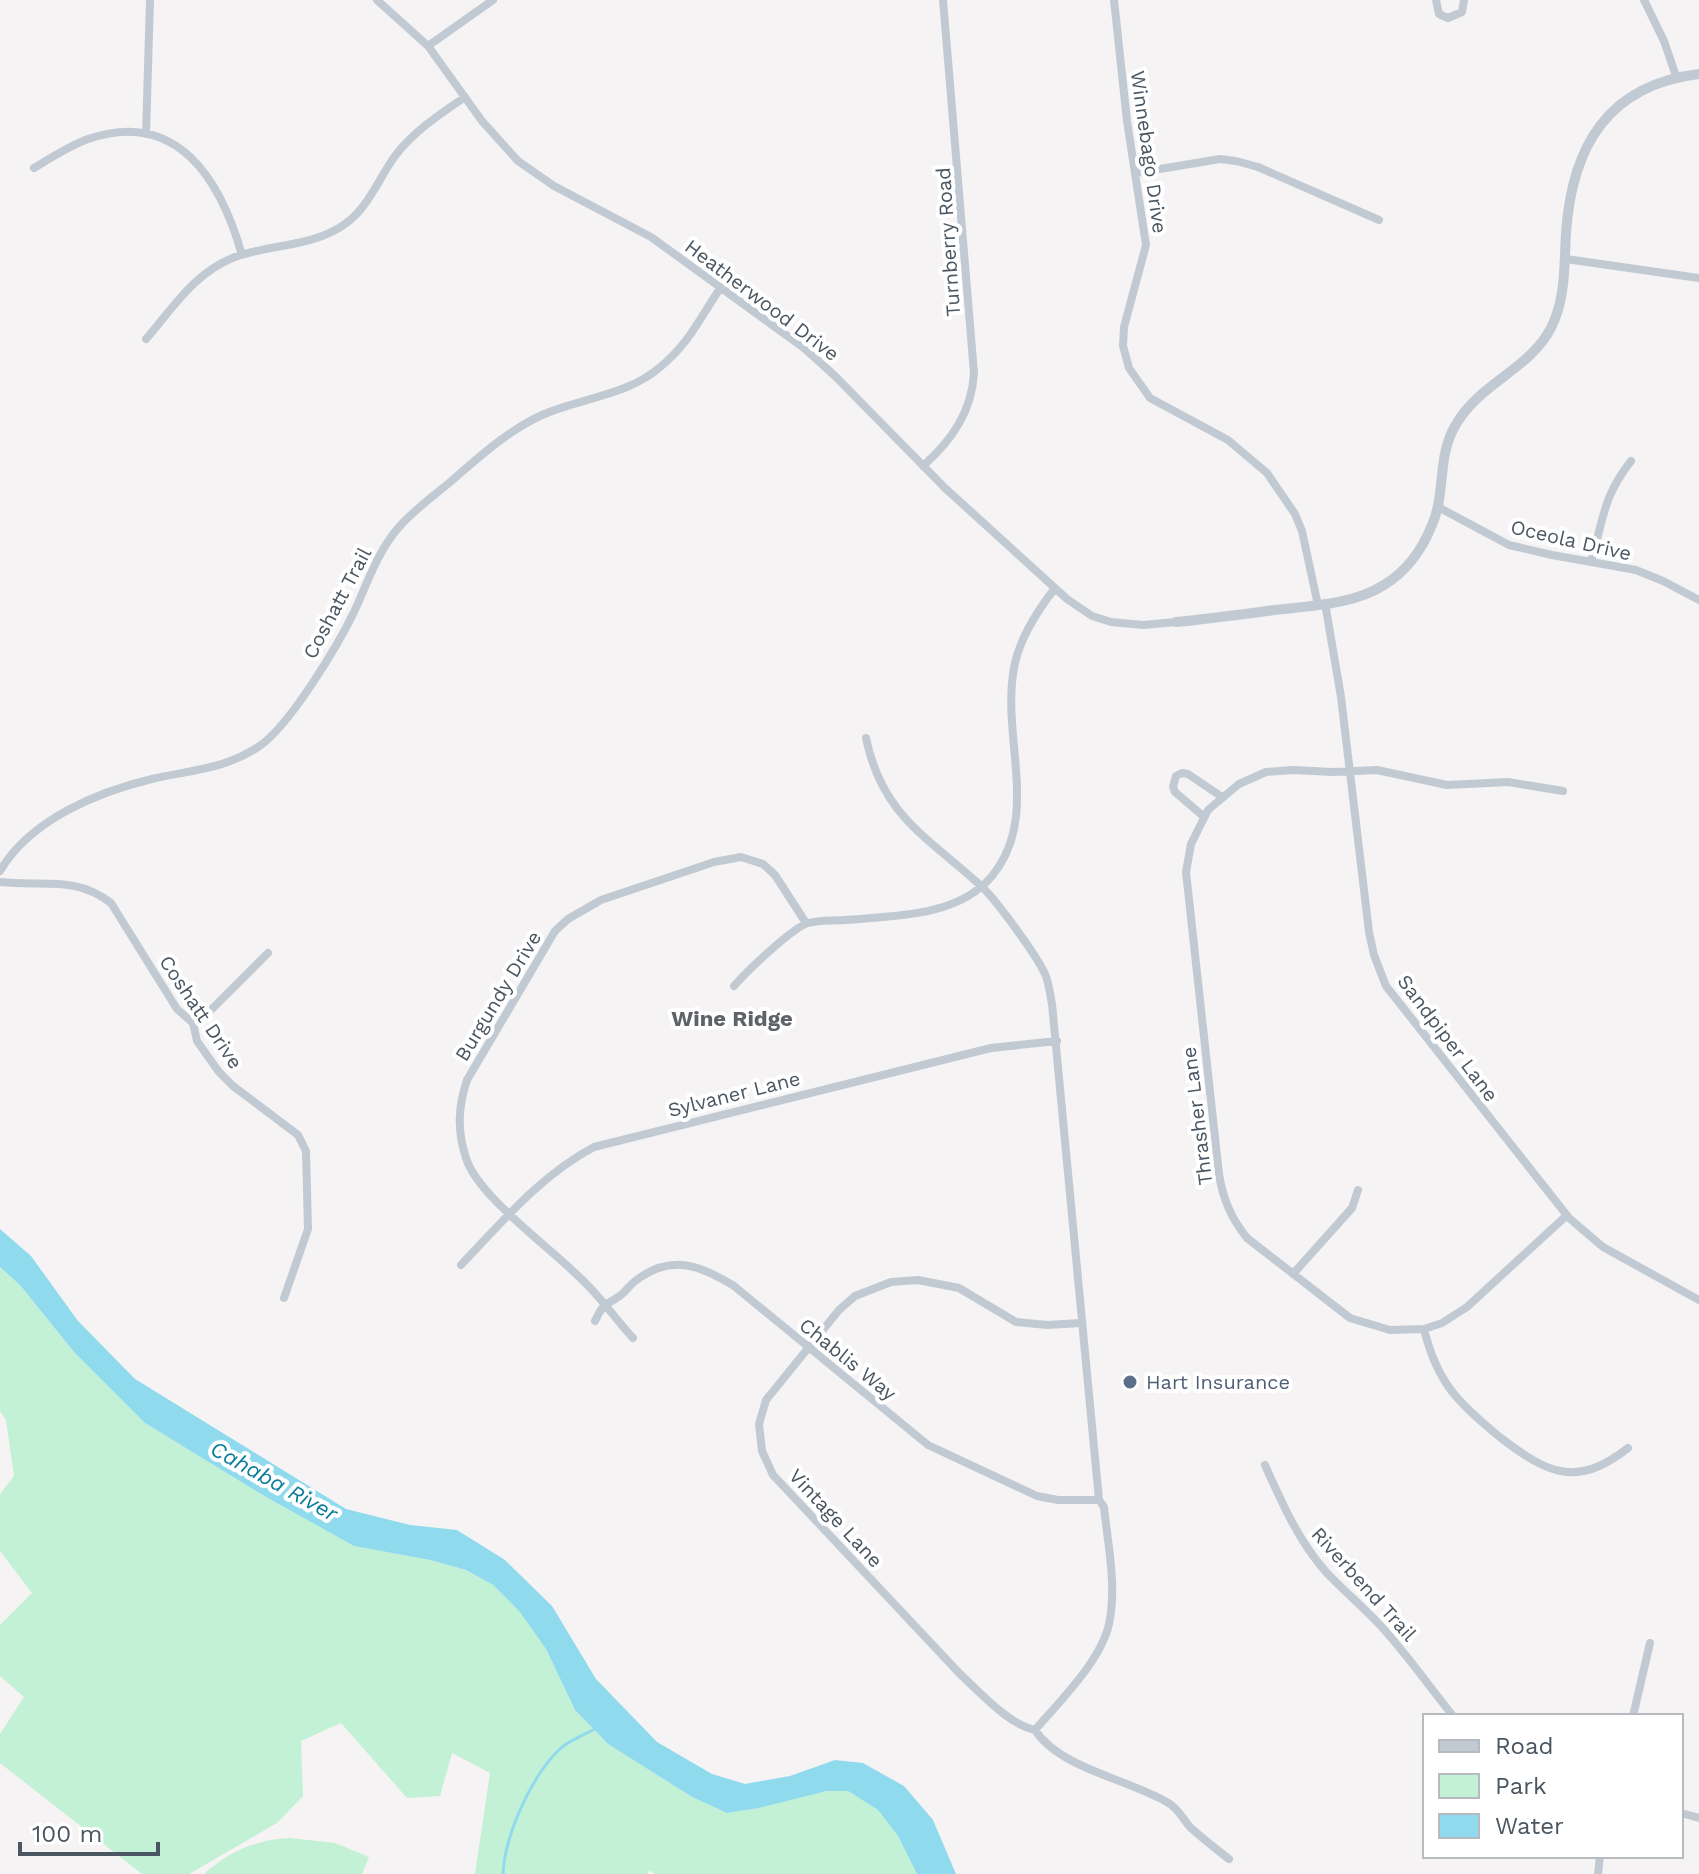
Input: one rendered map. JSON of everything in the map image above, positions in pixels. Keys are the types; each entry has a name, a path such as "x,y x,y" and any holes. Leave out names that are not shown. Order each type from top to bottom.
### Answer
{"street":[{"path":"146,134 150,0"},
{"name":"Heatherwood Drive","path":"377,0 428,46 501,144 531,171 651,237 782,331 835,376 923,466 1081,610 1100,619 1130,625 1176,622"},
{"path":"428,46 493,0"},
{"name":"Turnberry Road","path":"923,466 961,421 971,398 974,373 943,0"},
{"name":"Winnebago Drive","path":"1114,0 1127,121 1146,245 1124,327 1123,346 1129,368 1150,398 1228,440 1272,480 1295,514 1302,531 1322,604"},
{"path":"1436,0 1439,14 1448,18 1462,12 1464,0"},
{"path":"1644,0 1664,41 1676,76"},
{"path":"1176,622 1322,604 1364,595 1396,577 1419,554 1438,507 1442,462 1455,425 1472,400 1535,350 1550,330 1561,301 1570,195 1577,168 1592,137 1622,101 1644,88 1676,76 1699,74"},
{"path":"146,339 199,278 220,264 242,255 317,238 344,225 362,207 407,142 465,97"},
{"path":"34,168 68,147 92,137 114,132 146,134 181,149 203,168 216,188 242,255"},
{"path":"1136,173 1220,159 1245,162 1379,220"},
{"path":"1566,259 1699,278"},
{"name":"Coshatt Trail","path":"0,871 24,842 83,803 138,783 224,765 263,744 289,715 329,656 353,613 378,556 400,526 486,452 526,423 557,409 643,380 659,369 696,330 721,287"},
{"path":"1591,561 1607,499 1631,461"},
{"name":"Oceola Drive","path":"1438,507 1509,545 1649,575 1699,600"},
{"path":"734,986 750,967 806,923 938,910 982,886 1004,859 1018,814 1010,700 1015,662 1037,614 1055,588"},
{"name":"Sandpiper Lane","path":"1322,604 1334,650 1369,932 1386,986 1566,1216 1603,1247 1699,1300"},
{"path":"866,738 877,777 902,816 982,886 1045,974 1052,1004 1099,1500 1104,1507 1113,1592 1109,1627 1091,1663 1035,1730"},
{"name":"Thrasher Lane","path":"1563,791 1498,781 1447,785 1389,771 1266,772 1239,784 1203,816 1187,859 1186,887 1222,1193 1232,1216 1247,1238 1338,1309 1362,1323 1390,1330 1424,1329 1442,1323 1467,1307 1566,1216"},
{"path":"1203,816 1175,792 1176,776 1188,774 1222,797"},
{"name":"Burgundy Drive","path":"633,1338 594,1292 486,1190 466,1159 458,1122 467,1080 555,931 568,919 601,900 714,862 741,857 763,864 775,875 806,923"},
{"name":"Coshatt Drive","path":"0,882 74,885 96,891 111,903 177,1009 193,1023 197,1041 219,1072 298,1135 306,1151 308,1229 284,1298"},
{"path":"193,1023 209,1012 268,953"},
{"name":"Sylvaner Lane","path":"461,1265 550,1175 594,1147 991,1048 1057,1041"},
{"path":"1293,1274 1352,1208 1358,1190"},
{"name":"Chablis Way","path":"595,1321 603,1305 619,1297 635,1281 650,1272 683,1264 708,1270 734,1286 928,1445 1037,1496 1058,1500 1099,1500"},
{"name":"Vintage Lane","path":"1081,1323 1047,1325 1016,1322 959,1288 918,1280 891,1282 855,1296 839,1310 766,1400 759,1424 762,1451 773,1475 961,1675 1024,1727 1035,1730 1041,1740 1093,1772 1140,1788 1171,1805 1189,1826 1229,1859"},
{"path":"1424,1329 1439,1375 1456,1400 1532,1461 1554,1471 1592,1470 1628,1448"},
{"name":"Riverbend Trail","path":"1265,1465 1283,1508 1304,1545 1325,1571 1395,1642 1451,1714"},
{"path":"1633,1714 1650,1643"}],"green space":[{"path":"0,1267 20,1285 74,1352 145,1423 266,1497 354,1546 466,1570 493,1585 519,1611 546,1649 575,1710 608,1744 692,1797 727,1813 827,1791 848,1791 878,1810 898,1836 917,1874 654,1874 649,1870 648,1874 475,1874 490,1773 452,1753 440,1796 407,1798 341,1723 301,1741 303,1796 277,1823 189,1874 142,1874 0,1763 0,1734 24,1697 0,1676 0,1625 32,1593 0,1551 0,1494 14,1476 6,1420 0,1411"},
{"path":"289,1838 335,1843 369,1857 362,1874 204,1874 244,1848"}],"water":[{"name":"Cahaba River","path":"0,1229 31,1256 78,1321 135,1379 346,1509 410,1525 457,1530 505,1560 552,1606 596,1679 657,1742 712,1774 745,1784 790,1776 835,1760 863,1763 904,1786 933,1820 956,1874 917,1874 898,1836 878,1810 848,1791 827,1791 727,1813 692,1797 608,1744 575,1710 546,1649 519,1611 493,1585 466,1570 354,1546 266,1497 145,1423 74,1352 20,1285 0,1267"}],"waterway":[{"path":"503,1874 515,1823 540,1773 562,1747 595,1729"}],"place":[{"name":"Hart Insurance","path":"1130,1382"}],"district":[{"name":"Wine Ridge","path":"732,1018"}]}
